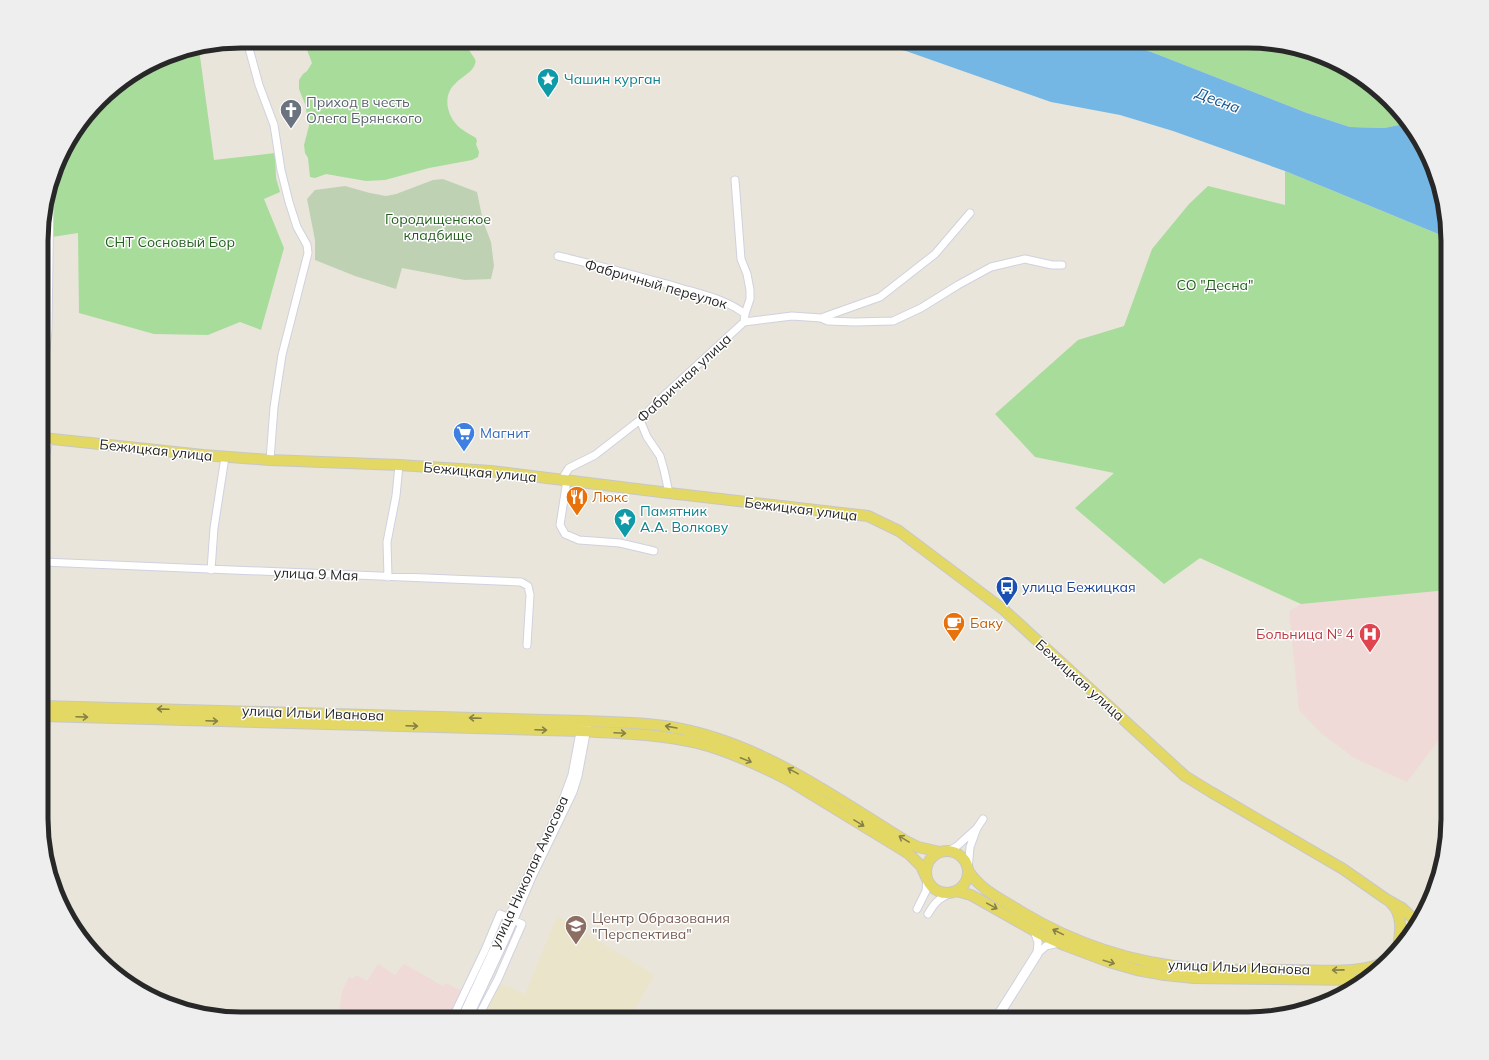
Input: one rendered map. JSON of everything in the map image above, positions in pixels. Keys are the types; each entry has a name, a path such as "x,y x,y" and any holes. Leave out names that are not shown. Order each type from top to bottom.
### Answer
{"main road":[{"name":"Бежицкая улица","path":"48,438 225,457 491,471 868,516 899,530 1004,610 1185,776 1343,869 1386,899"},
{"name":"улица Ильи Иванова","path":"48,706 584,726"},
{"name":"улица Ильи Иванова","path":"48,716 584,726"},
{"path":"636,723 670,727 700,733 752,751 814,784 906,841 918,847 959,855 964,859 968,870 966,883 956,892 942,893 936,890 930,885 921,866 909,854 804,789 747,760 697,744 669,738 584,726 636,723"},
{"path":"927,879 927,866 934,856 944,852"},
{"name":"улица Ильи Иванова","path":"968,870 980,886 1045,926 1089,945 1138,960 1195,968 1330,970 1362,969 1373,966"},
{"name":"улица Ильи Иванова","path":"956,892 976,897 1034,931 1059,943 1109,962 1137,970 1165,975 1219,979 1355,980"},
{"path":"1386,899 1402,908 1414,918"},
{"path":"1386,899 1394,906 1399,916 1400,938"}],"street":[{"path":"249,48 259,85 274,125 281,170 297,227 307,245 308,254 282,355 274,407 270,460"},
{"path":"735,180 741,259 747,274 750,290 750,299 745,314"},
{"name":"Фабричная улица","path":"821,318 880,297 935,254 970,213"},
{"path":"48,246 49,223"},
{"name":"Фабричный переулок","path":"558,256 629,273 716,299 745,314 744,322"},
{"name":"Фабричная улица","path":"565,479 569,468 594,455 640,420 744,322 792,316 821,318 828,321 893,321 920,308 958,284 991,267 1025,260 1052,265 1062,265"},
{"path":"640,420 647,437 660,456 668,493"},
{"path":"211,570 214,528 225,457"},
{"path":"388,577 387,542 396,496 399,465"},
{"path":"565,479 560,525 565,534 579,540 620,543 654,551"},
{"name":"улица 9 Мая","path":"48,562 521,582 528,586 530,594 527,645"},
{"name":"улица Николая Амосова","path":"471,1012 567,790 584,726"},
{"path":"968,870 970,847 977,828 983,819"},
{"path":"944,852 956,847 977,828"},
{"path":"917,909 926,891 927,879"},
{"path":"928,914 939,898 956,892"},
{"path":"455,1012 500,914 522,924 498,979 481,1012"},
{"name":"улица Николая Амосова","path":"464,1012 511,919"},
{"path":"1034,931 1038,942 1037,954"},
{"path":"1000,1012 1037,954 1046,946 1059,943"}],"shaded area":[{"name":"Больница № 4","path":"1441,591 1441,737 1407,782 1354,758 1321,733 1299,710 1289,611 1301,604"},
{"name":"Центр Образования \"Перспектива\"","path":"557,916 655,975 633,1012 484,1012 500,983 525,994"},
{"path":"378,964 395,975 404,964 443,986 446,983 462,991 452,1012 339,1012 342,992 349,977 354,979 356,975 367,981"}],"green space":[{"path":"306,48 468,48 476,61 474,67 452,87 449,92 447,103 450,114 456,124 476,138 476,144 479,152 478,157 472,160 429,168 385,180 366,181 326,174 315,178 310,177 308,158 305,153 304,145 309,126 305,104 299,89 299,80 312,63"},
{"path":"1139,48 1261,48 1310,58 1355,80 1385,104 1402,124 1384,128 1350,127 1307,113"},
{"name":"СНТ Сосновый Бор","path":"200,53 214,160 275,153 276,178 280,192 264,199 284,248 261,330 240,322 208,335 154,334 79,313 78,233 52,237 52,203 58,179 80,134 104,104 123,88 144,74 179,58"},
{"name":"СО \"Десна\"","path":"1285,171 1441,235 1441,591 1301,604 1200,558 1164,584 1075,508 1114,473 1035,457 995,414 1078,340 1124,326 1152,249 1189,204 1208,186 1285,205"},
{"name":"Городищенское кладбище","path":"443,179 477,192 483,221 491,242 494,266 491,279 465,280 402,268 396,289 355,276 315,260 315,240 307,199 315,190 345,186 386,196 396,194 433,180"}],"water":[{"name":"Десна","path":"893,48 1139,48 1307,113 1350,127 1384,128 1402,124 1415,144 1431,179 1437,203 1441,235 1285,171 1173,131 1120,115 1051,102 906,51"}],"place":[{"name":"Чашин курган","path":"548,98"},
{"name":"Приход в честь Олега Брянского","path":"291,130"},
{"name":"Магнит","path":"464,452"},
{"name":"Люкс","path":"577,516"},
{"name":"Памятник А.А. Волкову","path":"625,538"},
{"name":"улица Бежицкая","path":"1007,606"},
{"name":"Баку","path":"954,642"},
{"name":"Больница № 4","path":"1370,654"},
{"name":"Центр Образования \"Перспектива\"","path":"576,946"}]}
